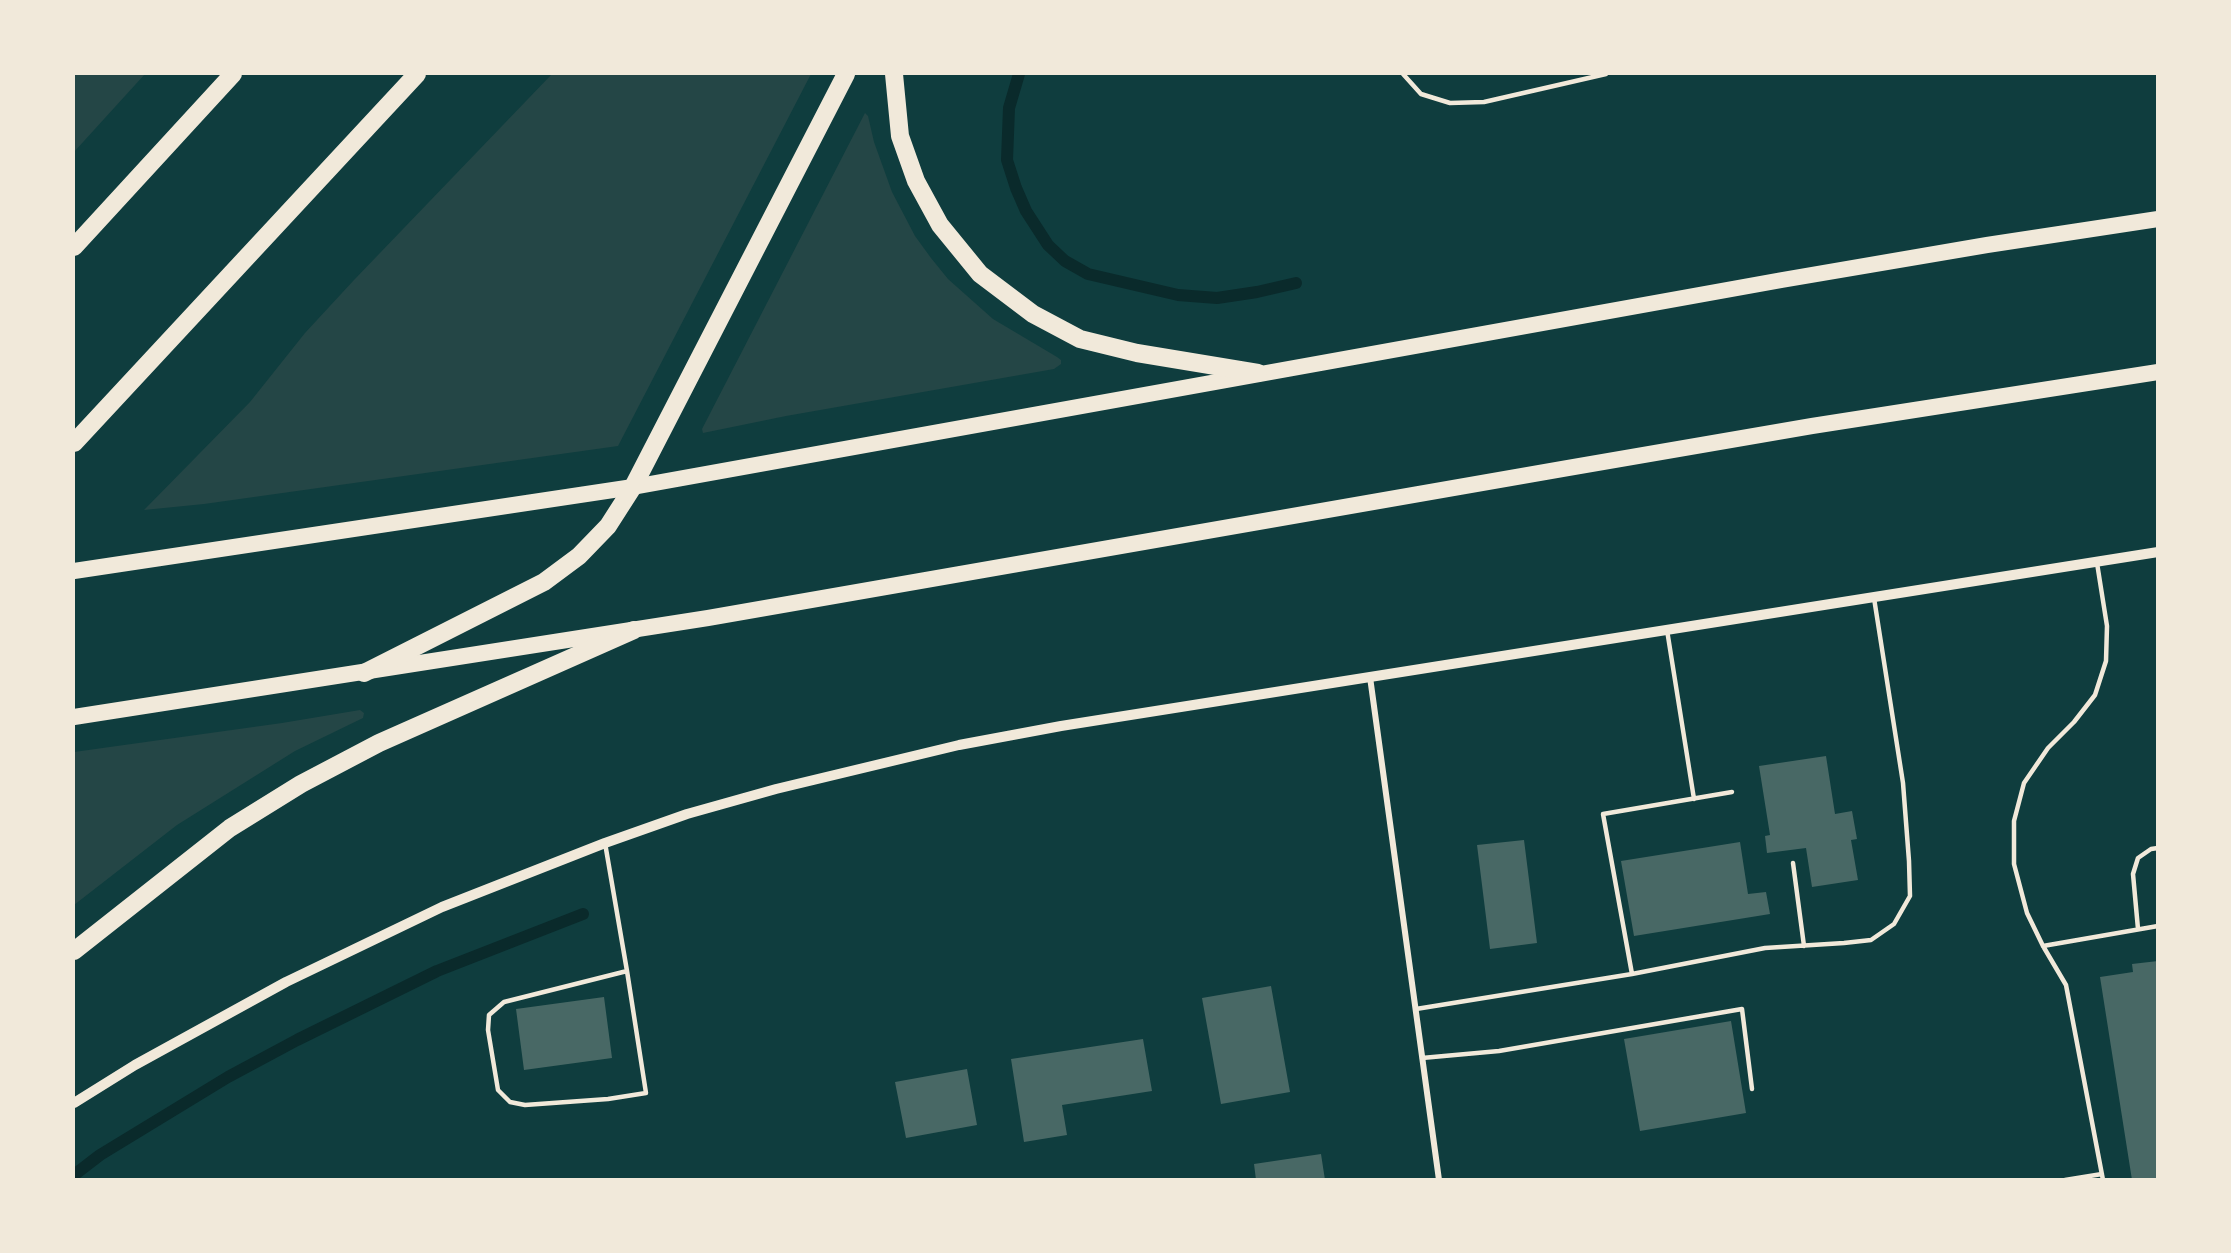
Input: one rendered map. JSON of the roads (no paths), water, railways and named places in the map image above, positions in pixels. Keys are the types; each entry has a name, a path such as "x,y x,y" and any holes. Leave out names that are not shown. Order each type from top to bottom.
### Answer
{"highway":[{"path":"74,247 233,74"},
{"path":"74,443 417,74"},
{"path":"364,673 544,582 579,556 608,526 633,487 846,74"},
{"path":"894,74 900,136 916,182 940,225 980,274 1033,314 1080,339 1137,353 1258,373"},
{"path":"74,571 633,487 1782,280 2157,219"},
{"path":"74,717 634,630 1754,436 2157,372"},
{"path":"74,951 231,828 301,784 379,743 634,630"}],"street":[{"path":"74,1103 210,1023 363,943 442,907 605,843 687,814 776,789 959,745 1152,711 2157,552"},
{"path":"1370,677 1439,1179"}],"lane":[{"path":"1403,74 1422,94 1450,103 1484,102 1606,74"},
{"path":"2065,1179 2102,1177 2066,985 2043,946 2028,913 2014,864 2014,821 2024,783 2048,748 2074,722 2095,695 2106,661 2107,626 2096,560"},
{"path":"1416,1009 1632,975 1766,948 1871,940 1894,924 1910,896 1903,783 1873,597"},
{"path":"1667,630 1694,799"},
{"path":"1632,975 1603,814 1732,792"},
{"path":"605,843 627,971 646,1093 608,1099 525,1105 510,1102 498,1090 488,1030 489,1016 504,1002 627,971"},
{"path":"2138,928 2133,874 2138,858 2151,849 2157,848"},
{"path":"1793,863 1804,946"},
{"path":"2043,946 2157,926"},
{"path":"1422,1058 1499,1052 1742,1009 1752,1089"}],"waterway":[{"path":"1019,74 1009,108 1007,160 1026,211 1048,245 1065,261 1088,274 1178,295 1217,298 1296,283"},
{"path":"74,1175 100,1155 228,1077 297,1040 437,971 583,914"}]}
